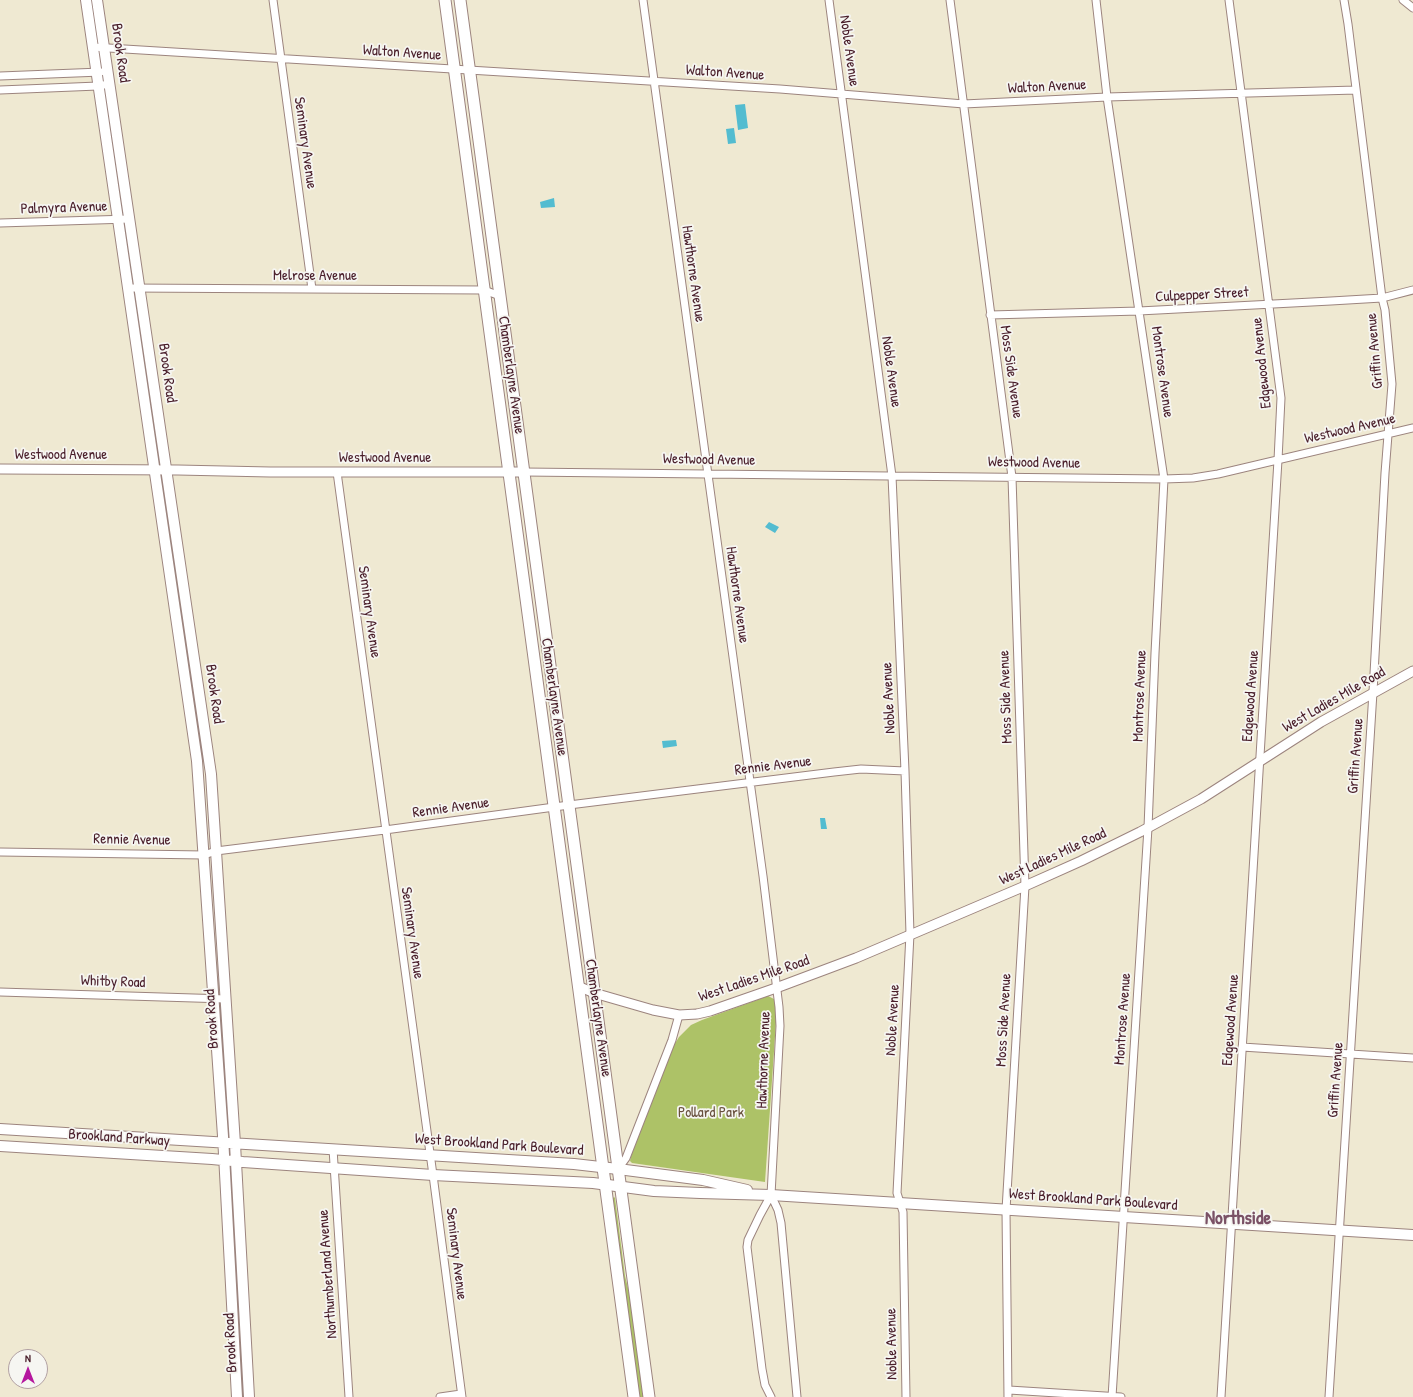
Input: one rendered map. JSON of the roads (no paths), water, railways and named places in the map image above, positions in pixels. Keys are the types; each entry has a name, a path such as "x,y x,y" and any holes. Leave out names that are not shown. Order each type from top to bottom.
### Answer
{"main road":[{"name":"Brook Road","path":"86,0 197,762 214,999 237,1397"},
{"name":"Brook Road","path":"97,0 209,761 226,999 249,1397"},
{"name":"Chamberlayne Avenue","path":"445,0 634,1397"},
{"name":"Chamberlayne Avenue","path":"460,0 649,1397"},
{"name":"Brookland Parkway","path":"0,1129 223,1143"},
{"name":"West Brookland Park Boulevard","path":"223,1143 603,1167 703,1180 771,1195"},
{"name":"Brookland Parkway","path":"0,1146 236,1162"},
{"name":"West Brookland Park Boulevard","path":"236,1162 606,1185 700,1194 771,1195 1413,1235"}],"street":[{"name":"Seminary Avenue","path":"272,0 312,289"},
{"name":"Hawthorne Avenue","path":"643,0 749,783 763,876 780,1026 771,1195 748,1240 747,1251 762,1369 765,1385 771,1397"},
{"name":"Noble Avenue","path":"829,0 892,476 905,771 910,934 896,1194 903,1212 906,1397"},
{"name":"Moss Side Avenue","path":"950,0 1012,477 1025,886 1006,1210 1009,1394"},
{"name":"Montrose Avenue","path":"1096,0 1107,97 1164,479 1148,828 1112,1397"},
{"name":"Edgewood Avenue","path":"1221,1397 1281,398 1229,0"},
{"name":"Griffin Avenue","path":"1329,1397 1392,376 1385,310 1382,298 1344,0"},
{"path":"1403,0 1413,8"},
{"name":"Walton Avenue","path":"92,47 654,81 964,104 1107,97 1356,90"},
{"path":"0,76 107,72"},
{"path":"0,90 98,86 109,84"},
{"name":"Palmyra Avenue","path":"0,223 129,219"},
{"name":"Melrose Avenue","path":"128,288 484,290 500,296"},
{"name":"Culpepper Street","path":"990,315 1139,311 1269,305 1382,298 1413,290"},
{"name":"Westwood Avenue","path":"0,469 524,472 1164,479 1193,478 1218,474 1413,428"},
{"name":"Seminary Avenue","path":"337,472 462,1396"},
{"name":"West Ladies Mile Road","path":"578,986 594,993 653,1010 679,1015 697,1014 710,1011 776,988 856,958 1025,886 1081,861 1148,828 1260,762 1314,725 1413,671"},
{"name":"Rennie Avenue","path":"0,852 204,854 569,805 848,770 882,769 905,771"},
{"name":"Whitby Road","path":"0,992 226,999"},
{"path":"618,1169 626,1158 672,1040 679,1015"},
{"path":"1242,1047 1413,1058"},
{"name":"Northumberland Avenue","path":"333,1149 349,1397"},
{"name":"Hawthorne Avenue","path":"771,1195 778,1210 781,1223 797,1397"},
{"path":"1009,1394 1121,1397"},
{"path":"440,1397 462,1396"}],"water":[{"path":"745,104 748,128 738,130 735,105"},
{"path":"734,128 736,143 728,144 726,129"},
{"path":"554,198 555,207 541,208 540,202"},
{"path":"769,522 779,527 775,533 765,527"},
{"path":"676,740 677,746 663,748 662,741"},
{"path":"820,818 825,818 827,829 821,829"}],"district":[{"name":"Northside","path":"1238,1219"}],"park label":[{"name":"Pollard Park","path":"711,1113"}]}
